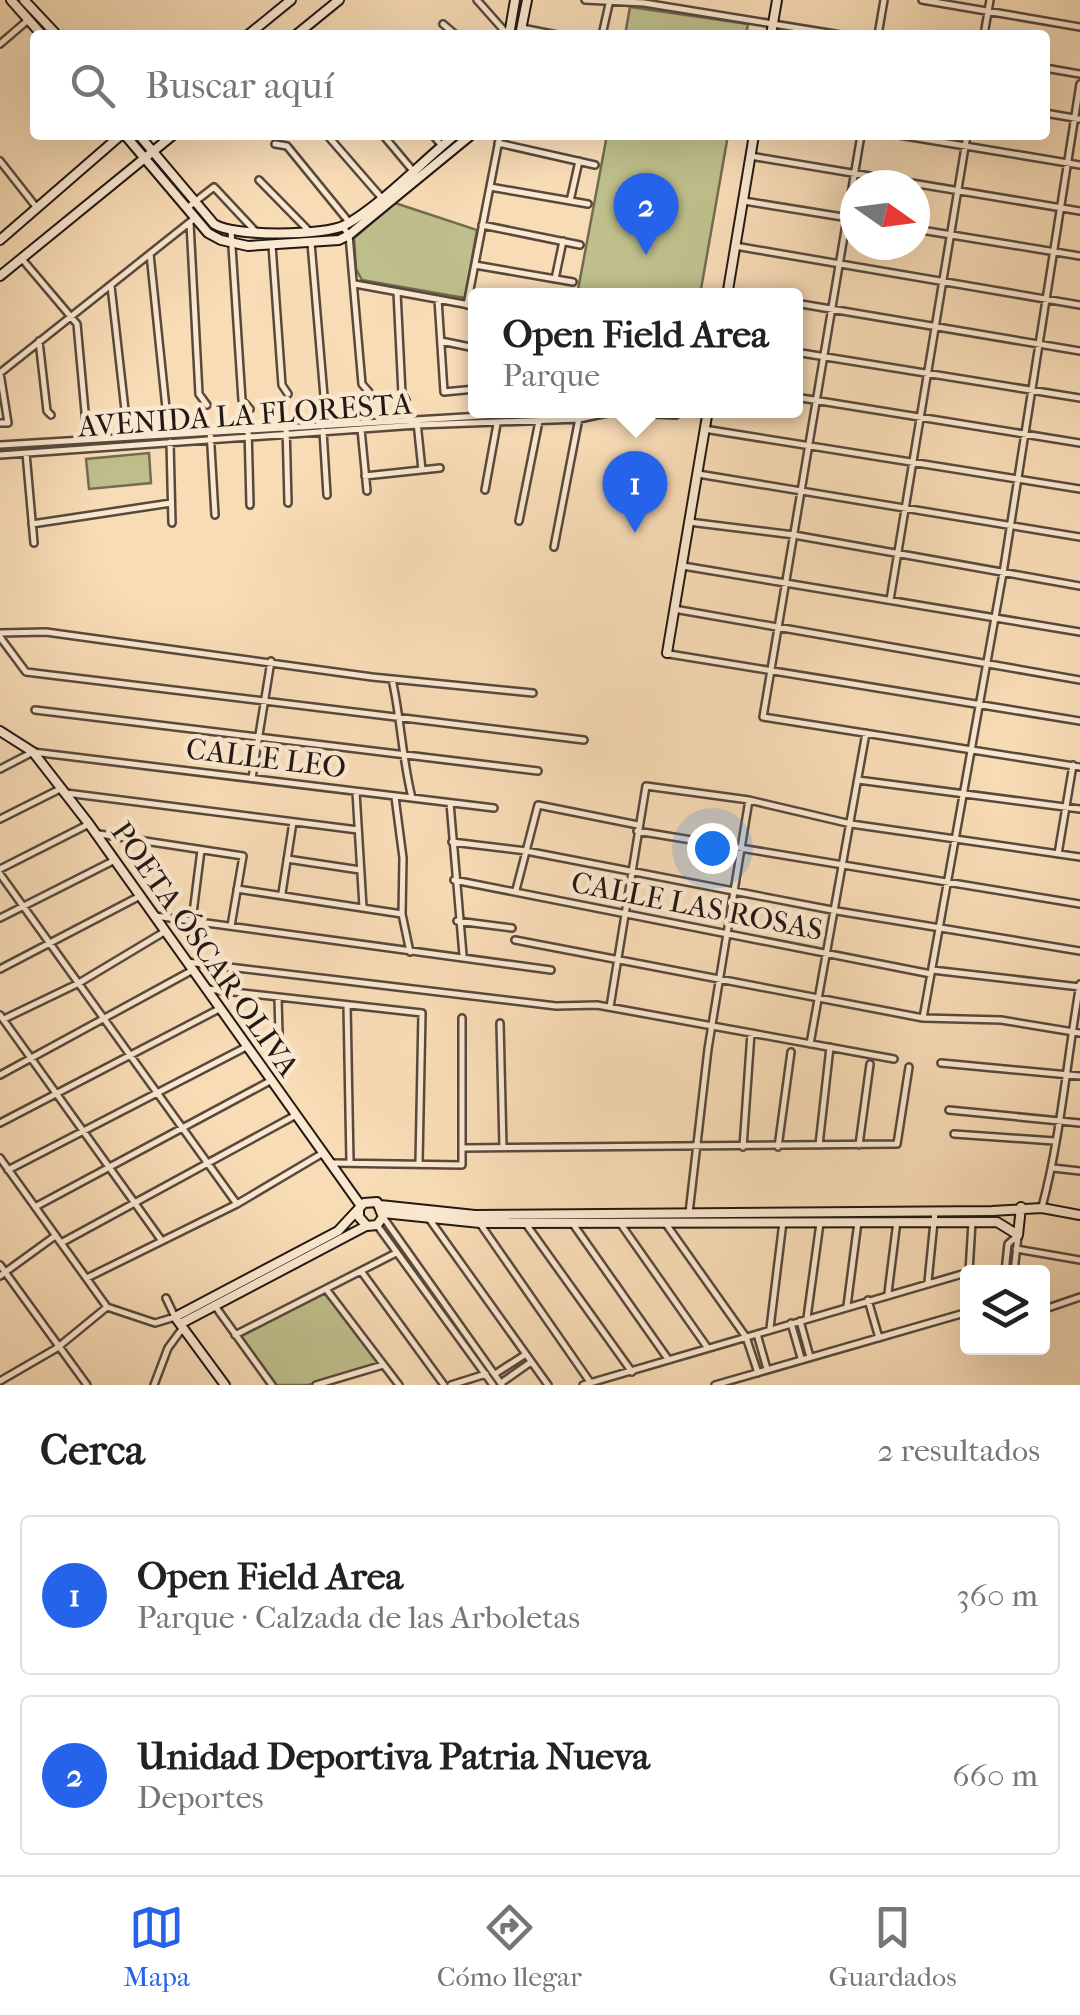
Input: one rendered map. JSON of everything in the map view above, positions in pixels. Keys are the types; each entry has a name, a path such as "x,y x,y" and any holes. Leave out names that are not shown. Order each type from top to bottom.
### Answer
{"street":[{"path":"11,0 50,30"},
{"path":"24,0 39,30"},
{"path":"254,30 291,0"},
{"path":"302,30 339,0"},
{"path":"477,0 504,30"},
{"path":"509,30 515,0"},
{"path":"521,30 527,0"},
{"path":"585,0 610,4 648,2 810,30"},
{"path":"771,30 776,0"},
{"path":"879,30 884,0"},
{"path":"922,0 1080,27"},
{"path":"985,30 990,0"},
{"path":"603,30 610,4"},
{"path":"0,44 32,16"},
{"path":"443,24 450,30"},
{"path":"1050,69 1080,74"},
{"path":"924,1018 1003,573 1080,84"},
{"path":"1050,114 1077,119"},
{"path":"0,240 117,140"},
{"path":"130,140 149,155 191,205 214,224 231,232 258,234 347,228 449,140"},
{"path":"142,140 149,155"},
{"path":"0,276 168,140"},
{"path":"332,140 380,196"},
{"path":"387,140 419,178"},
{"path":"437,140 442,146"},
{"path":"192,220 232,244 311,242 347,228 419,178 464,140"},
{"path":"473,288 499,140"},
{"path":"728,288 753,140"},
{"path":"855,170 860,140"},
{"path":"929,140 1080,165"},
{"path":"890,600 967,140"},
{"path":"498,143 595,165"},
{"path":"275,144 287,146 347,228 362,384 369,392"},
{"path":"750,156 840,171"},
{"path":"0,161 37,208"},
{"path":"570,202 579,161"},
{"path":"260,180 310,230 324,396 328,403"},
{"path":"930,185 1080,212"},
{"path":"191,205 214,187 258,234"},
{"path":"490,187 588,204"},
{"path":"743,201 840,217"},
{"path":"191,205 199,394 207,405"},
{"path":"4,423 0,373 192,220"},
{"path":"482,225 580,245"},
{"path":"231,232 242,400 250,410"},
{"path":"930,232 1080,256"},
{"path":"555,279 563,241"},
{"path":"272,245 282,385 288,394"},
{"path":"735,246 1080,305"},
{"path":"150,254 167,418"},
{"path":"22,259 74,317 86,423"},
{"path":"841,260 763,717 1076,766 1058,854"},
{"path":"475,264 573,282"},
{"path":"354,284 468,305"},
{"path":"111,286 125,410"},
{"path":"397,292 402,394 406,400"},
{"path":"438,299 444,392 468,389"},
{"path":"803,304 1080,351"},
{"path":"440,341 468,347"},
{"path":"39,342 47,411 51,415"},
{"path":"803,353 1080,398"},
{"path":"803,398 1080,443"},
{"name":"AVENIDA LA FLORESTA","path":"0,444 286,425 324,427 525,418"},
{"path":"520,521 539,418"},
{"path":"554,548 580,418"},
{"path":"706,418 667,653 1080,721"},
{"path":"486,490 498,420"},
{"path":"417,422 422,470"},
{"path":"286,425 288,503"},
{"path":"362,425 367,491"},
{"path":"324,427 327,495"},
{"name":"AVENIDA LA FLORESTA","path":"0,455 286,434 324,427"},
{"path":"248,428 250,505"},
{"path":"704,429 808,449 1080,490"},
{"path":"210,430 215,515"},
{"path":"170,442 172,523"},
{"path":"26,453 34,543"},
{"path":"365,476 440,468"},
{"path":"697,474 1080,538"},
{"path":"32,524 171,503"},
{"path":"689,522 794,536 1080,586"},
{"path":"681,566 1080,632"},
{"path":"674,608 1080,680"},
{"path":"0,635 46,632 392,679 533,693"},
{"path":"0,635 26,672 584,740"},
{"path":"252,778 272,661"},
{"path":"392,679 412,798"},
{"path":"35,710 538,772"},
{"name":"POETA ÓSCAR OLIVA","path":"0,731 33,752 89,824 330,1163 360,1207 359,1217 367,1226"},
{"path":"810,1044 837,911 866,733"},
{"path":"0,769 33,752"},
{"name":"CALLE LEO","path":"33,752 494,808"},
{"path":"858,780 1080,809"},
{"path":"610,1007 646,786 749,800 851,824 1080,856"},
{"path":"0,819 62,790 358,830"},
{"path":"356,792 363,908"},
{"path":"395,796 403,858 402,914 410,952"},
{"path":"689,1224 711,1026 749,800"},
{"path":"450,804 457,920 464,956"},
{"path":"516,890 538,805 844,867 1080,904"},
{"path":"282,894 293,822"},
{"path":"89,824 0,872 237,1204"},
{"path":"95,834 243,856 231,926"},
{"path":"452,842 526,851 837,911 1080,951"},
{"path":"192,921 201,850"},
{"path":"287,859 360,870"},
{"path":"0,918 113,861"},
{"name":"CALLE LAS ROSAS","path":"454,880 828,955 932,972 1080,986"},
{"path":"237,889 402,914"},
{"path":"0,970 138,897"},
{"path":"152,916 551,970"},
{"path":"457,920 512,928"},
{"path":"162,1241 1,1018 79,983 164,932"},
{"path":"515,940 718,982 924,1018 1001,1020 1080,1033"},
{"path":"184,962 556,1006 610,1007 894,1058"},
{"path":"0,1075 191,972"},
{"path":"1042,1208 1053,1168 1070,1032 1080,986"},
{"path":"204,988 422,1013 419,1163"},
{"path":"278,998 280,1070"},
{"path":"347,1005 350,1162"},
{"path":"0,1123 219,1010"},
{"path":"330,1163 462,1165 462,1018"},
{"path":"500,1023 503,1147"},
{"path":"742,1148 751,1033"},
{"path":"8,1170 246,1047"},
{"path":"820,1145 830,1047"},
{"path":"778,1147 791,1052"},
{"path":"941,1063 1080,1076"},
{"path":"859,1145 870,1064"},
{"path":"463,1148 897,1144 909,1067"},
{"path":"34,1208 270,1081"},
{"path":"950,1110 1080,1123"},
{"path":"60,1244 296,1115"},
{"path":"954,1134 1054,1142"},
{"path":"86,1278 237,1204 323,1153"},
{"path":"0,1158 107,1307 155,1323 179,1323 367,1226 381,1215 689,1213 935,1217 1002,1222 1018,1235"},
{"path":"1053,1168 1080,1171"},
{"path":"154,1385 179,1323 338,1230 360,1207 372,1201 498,1385"},
{"path":"381,1215 526,1224 898,1221 1022,1207 1080,1215"},
{"path":"1015,1265 1022,1207"},
{"path":"381,1215 396,1253 498,1385"},
{"path":"928,1282 935,1217"},
{"path":"430,1220 548,1385"},
{"path":"888,1294 898,1221"},
{"path":"969,1265 972,1221"},
{"path":"770,1329 782,1222"},
{"path":"810,1357 803,1319 820,1222"},
{"path":"847,1306 858,1222"},
{"path":"480,1223 587,1384 960,1274"},
{"path":"620,1223 708,1348"},
{"path":"526,1224 632,1372"},
{"path":"573,1224 668,1359"},
{"path":"666,1224 746,1337 758,1373"},
{"path":"1005,1265 1008,1244 1018,1235"},
{"path":"3,1274 54,1236"},
{"path":"1016,1248 1080,1260"},
{"path":"235,1335 396,1253"},
{"path":"0,1265 84,1384"},
{"path":"361,1271 448,1385 486,1374"},
{"path":"326,1289 399,1385"},
{"path":"1050,1307 1080,1297"},
{"path":"166,1298 179,1323 225,1385"},
{"path":"868,1300 879,1338"},
{"path":"213,1304 272,1385"},
{"path":"3,1380 57,1348 107,1307"},
{"path":"715,1385 960,1314"},
{"path":"792,1322 802,1360"},
{"path":"757,1333 767,1370"},
{"path":"494,1375 526,1354"},
{"path":"498,1385 531,1361"},
{"path":"316,1385 383,1365"}],"green space":[{"path":"630,7 748,24 747,30 626,30"},
{"path":"606,140 727,140 701,288 578,288"},
{"path":"395,203 477,230 465,298 362,280 356,269 354,238"},
{"path":"149,453 151,483 89,489 86,459"},
{"path":"325,1292 380,1363 308,1385 274,1385 238,1336"}],"place":[{"name":"Unidad Deportiva Patria Nueva","path":"646,255"},
{"name":"Open Field Area","path":"635,533"}]}
